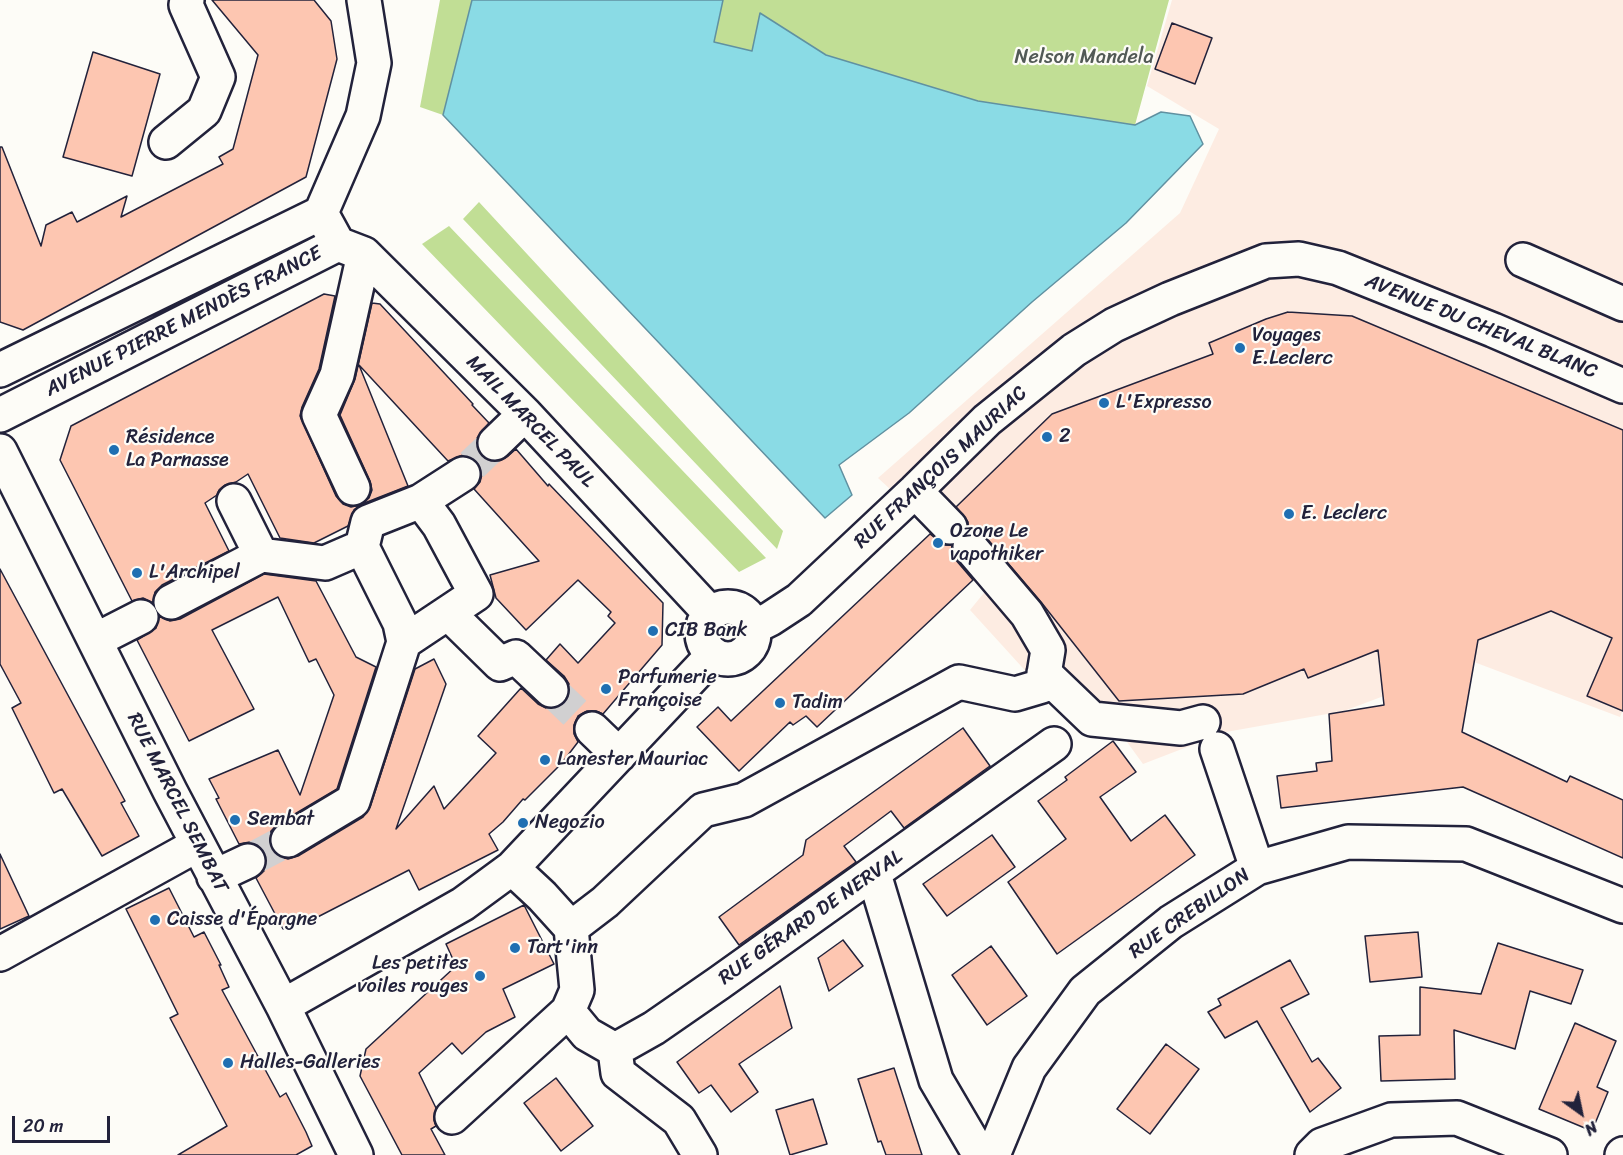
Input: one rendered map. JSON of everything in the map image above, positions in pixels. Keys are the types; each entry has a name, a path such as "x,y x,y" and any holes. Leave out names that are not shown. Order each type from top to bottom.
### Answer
{"street":[{"path":"166,142 204,111 218,77 186,4 188,0"},
{"path":"321,213 363,116 374,63 364,0"},
{"name":"AVENUE PIERRE MENDÈS FRANCE","path":"0,370 321,213 351,249 0,415"},
{"path":"351,249 337,375 319,415 353,488"},
{"name":"MAIL MARCEL PAUL","path":"351,249 525,414 711,614"},
{"name":"RUE FRANÇOIS MAURIAC","path":"754,627 799,600 987,420 1074,350 1114,325 1170,299 1266,261 1299,259 1338,268"},
{"path":"1523,260 1623,304"},
{"name":"AVENUE DU CHEVAL BLANC","path":"1338,268 1493,330 1623,386"},
{"path":"495,443 525,414"},
{"name":"RUE MARCEL SEMBAT","path":"5,470 96,640 197,845 282,1006 356,1155"},
{"path":"171,602 261,555 325,563 365,534 463,474"},
{"path":"572,928 605,902 703,810 744,801 959,682 1015,694 1042,686 1048,650 1027,614 960,537 915,491"},
{"path":"234,501 261,555"},
{"path":"404,642 476,594 439,525 421,501"},
{"path":"288,840 353,801 404,642 400,623 365,534"},
{"path":"734,608 745,614 754,627 752,643 746,652 736,658 724,659 713,655 706,648 703,640 702,629 711,614 718,609 734,608"},
{"path":"448,613 500,664 516,657 551,690"},
{"path":"96,640 141,617"},
{"path":"282,1006 463,904 512,868 713,655"},
{"path":"1044,673 1092,719 1181,728 1210,736 1257,868"},
{"path":"592,729 619,755"},
{"name":"RUE GÉRARD DE NERVAL","path":"615,1050 654,1028 1054,744"},
{"name":"RUE CREBILLON","path":"993,1155 1029,1068 1085,991 1171,922 1257,868 1348,842 1466,844 1623,906"},
{"path":"0,954 197,845"},
{"path":"214,878 248,861"},
{"path":"452,1118 568,1011 577,990 572,928 512,868"},
{"path":"873,874 936,1080 980,1155"},
{"path":"568,1011 587,1034 615,1050 618,1072 679,1120 700,1155"},
{"path":"1312,1155 1322,1145 1391,1120 1457,1118 1550,1155"}],"shaded area":[{"path":"1172,0 1623,0 1623,710 1620,717 1474,662 1344,711 1226,732 1143,764 1119,731 1081,732 970,610 992,583 878,478 1180,213 1219,129 1147,86"}],"green space":[{"path":"440,0 472,0 443,115 420,107"},
{"name":"Nelson Mandela","path":"723,0 1169,0 1135,125 978,101 826,55 760,13 752,51 714,42"},
{"path":"479,202 783,531 777,549 463,219"},
{"path":"449,226 766,558 739,572 422,244"}],"water":[{"path":"472,0 723,0 714,42 752,51 760,13 826,55 978,101 1135,125 1161,112 1190,116 1203,144 1126,223 1032,302 909,413 839,465 852,495 825,518 443,115"}],"building":[{"path":"212,0 314,0 331,21 337,59 306,177 23,330 0,322 0,147 2,147 41,246 46,225 72,212 77,222 127,196 121,217 223,164 219,157 233,149 258,55"},
{"path":"1172,23 1212,38 1195,84 1155,69"},
{"path":"93,52 160,74 132,176 63,157"},
{"path":"324,294 335,296 319,369 300,416 336,496 343,504 351,507 360,505 354,510 348,526 314,543 280,538 248,474 236,482 225,485 217,495 205,503 229,551 162,585 155,592 153,603 143,598 132,601 60,460 71,426"},
{"path":"372,303 380,304 489,423 477,438 477,448 481,456 489,461 499,461 516,449 548,486 549,484 663,603 662,645 603,714 587,711 578,716 574,725 574,734 578,742 562,763 489,834 498,850 419,890 409,870 304,924 303,920 283,929 256,878 264,871 267,863 265,853 259,846 250,842 239,844 216,799 219,798 209,779 278,750 300,795 334,695 316,659 309,662 278,597 212,630 254,709 189,741 137,640 156,628 159,616 170,621 180,619 264,574 316,581 356,657 376,667 337,789 278,824 271,831 269,841 272,850 278,856 288,859 298,856 363,817 370,807 415,669 434,659 446,684 396,829 434,786 444,809 496,753 478,736 521,688 538,704 546,708 556,708 564,703 569,694 569,684 564,676 546,660 560,644 578,663 615,623 608,616 611,612 578,580 526,630 496,598 490,575 539,561 474,489 480,482 482,474 479,464 463,455 448,461 359,365 408,486 362,504 369,498 372,490 370,481 340,415 355,379"},
{"name":"E. Leclerc","path":"1288,312 1352,316 1623,430 1623,711 1587,696 1612,638 1551,611 1478,640 1462,732 1567,782 1570,776 1623,800 1623,858 1463,787 1281,808 1277,776 1317,771 1316,763 1332,761 1329,714 1384,705 1378,650 1308,678 1304,669 1243,694 1119,701 1041,602 984,535 977,530 968,529 968,522 956,507 1052,414 1213,354 1209,343"},
{"path":"930,534 944,545 952,545 955,559 973,580 817,727 806,716 793,725 790,722 739,771 697,727 718,707 731,721"},
{"path":"0,569 125,801 121,803 139,836 102,856 62,789 54,793 12,708 21,703 0,664"},
{"path":"963,728 990,766 904,828 891,811 844,846 856,862 739,945 719,917 803,855 806,840"},
{"path":"1113,741 1136,772 1100,797 1131,841 1165,815 1195,855 1057,954 1008,882 1066,839 1038,801 1067,780 1065,777"},
{"path":"992,835 1015,867 947,916 923,884"},
{"path":"0,854 29,916 0,929"},
{"path":"169,888 194,937 204,932 221,965 219,965 229,987 222,990 280,1097 286,1093 306,1132 312,1146 296,1155 178,1155 227,1126 170,1018 178,1014 126,909"},
{"path":"524,905 554,964 503,989 515,1017 486,1032 462,1054 452,1043 419,1073 436,1108 434,1120 436,1126 431,1129 445,1155 402,1155 360,1076 366,1049 456,966 446,944"},
{"path":"1418,932 1422,977 1370,982 1365,936"},
{"path":"843,940 863,966 829,991 818,958"},
{"path":"1498,943 1583,970 1571,1004 1530,991 1515,1049 1454,1030 1455,1079 1381,1081 1379,1036 1420,1035 1420,987 1481,994"},
{"path":"991,946 1027,996 987,1025 952,975"},
{"path":"1290,960 1309,994 1281,1008 1312,1062 1318,1058 1341,1088 1310,1112 1257,1021 1225,1038 1208,1012 1221,1005 1218,999"},
{"path":"780,986 792,1028 739,1064 758,1092 731,1112 711,1085 699,1093 677,1062"},
{"path":"1575,1023 1616,1041 1597,1087 1608,1092 1592,1131 1539,1109"},
{"path":"1166,1044 1199,1069 1150,1134 1117,1109"},
{"path":"894,1068 922,1155 886,1155 881,1141 878,1142 858,1079"},
{"path":"556,1078 593,1126 561,1151 524,1103"},
{"path":"813,1099 827,1144 790,1155 776,1110"}],"tunnel":[{"path":"472,465 495,443"},
{"path":"551,690 592,729"},
{"path":"248,861 288,840"}],"place":[{"name":"Voyages E.Leclerc","path":"1240,348"},
{"name":"L'Expresso","path":"1104,403"},
{"name":"2","path":"1047,437"},
{"name":"Résidence La Parnasse","path":"114,450"},
{"name":"E. Leclerc","path":"1289,514"},
{"name":"Ozone Le vapothiker","path":"938,543"},
{"name":"L'Archipel","path":"137,573"},
{"name":"CIB Bank","path":"653,631"},
{"name":"Parfumerie Françoise","path":"606,689"},
{"name":"Tadim","path":"780,703"},
{"name":"Lanester Mauriac","path":"545,760"},
{"name":"Sembat","path":"235,820"},
{"name":"Negozio","path":"523,823"},
{"name":"Caisse d'Épargne","path":"155,920"},
{"name":"Tart'inn","path":"515,948"},
{"name":"Les petites voiles rouges","path":"480,976"},
{"name":"Halles-Galleries","path":"228,1063"}]}
